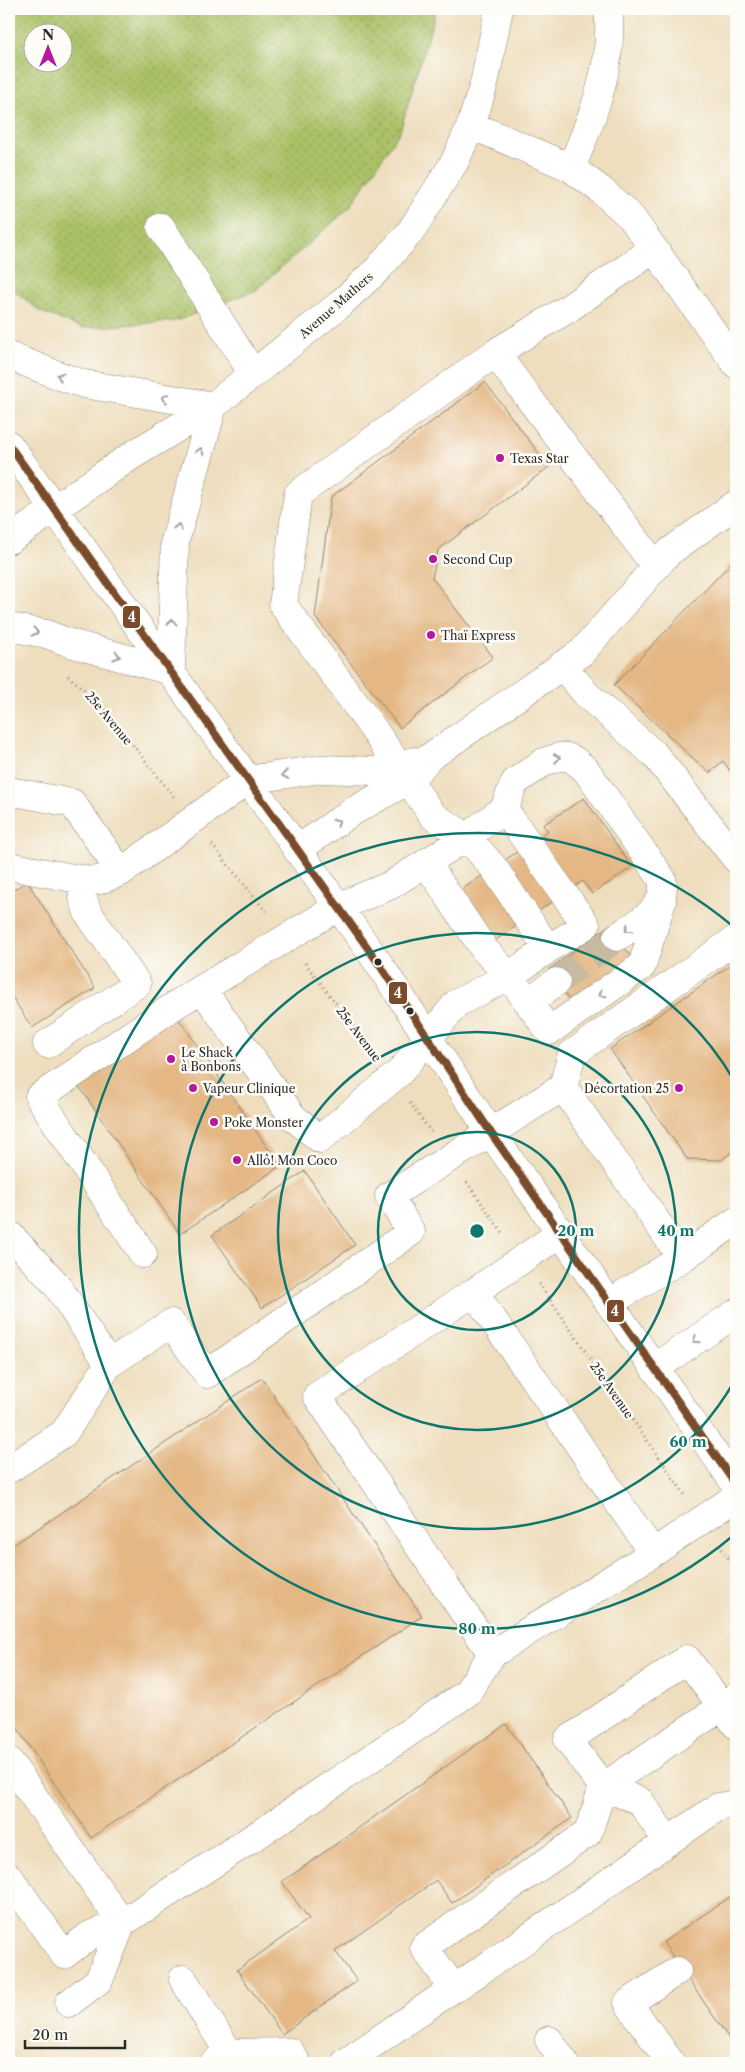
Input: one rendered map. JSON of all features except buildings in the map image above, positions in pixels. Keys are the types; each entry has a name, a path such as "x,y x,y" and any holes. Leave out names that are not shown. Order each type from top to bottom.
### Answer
{"street":[{"name":"Avenue Mathers","path":"9,540 131,456 213,406 339,305 383,262 434,197 455,162 471,125 484,84 499,9"},
{"path":"571,168 587,128 605,66 609,44 608,9"},
{"path":"471,125 571,168 602,190 631,217 736,364"},
{"path":"161,227 253,374"},
{"path":"548,949 494,868 467,837 433,816 283,605 298,494 495,353 566,310 654,249"},
{"path":"495,353 656,567"},
{"path":"9,356 84,384 213,406 175,541 171,671"},
{"path":"9,445 338,907 491,1133 736,1485"},
{"path":"297,850 404,773 582,652 668,553 736,504"},
{"path":"9,627 46,634 171,671"},
{"path":"562,665 587,695 655,754 736,859"},
{"path":"143,1254 39,1097 202,989 338,907 391,885 427,864 504,809 515,782 551,758 559,757 574,760 586,770 659,873 664,886 662,899 642,966 549,1032 509,976 484,948 427,864"},
{"path":"9,866 82,880 99,880 121,872 248,780 322,770 404,773"},
{"path":"9,791 72,803 121,872"},
{"path":"202,989 293,1117 320,1139 400,1072 458,1003 509,976 586,925 504,809"},
{"path":"47,1044 137,984 88,913 83,898 82,880"},
{"path":"617,938 654,910 662,899"},
{"path":"9,1469 64,1433 109,1364 171,1323 207,1374 411,1232 389,1196 564,1087 572,1054 736,939"},
{"path":"528,1002 556,982"},
{"path":"564,1087 682,1258"},
{"path":"609,1303 682,1258 736,1221"},
{"path":"492,1654 317,1396 561,1233"},
{"path":"9,1234 56,1284 109,1364"},
{"path":"474,1292 653,1553"},
{"path":"654,1368 736,1312"},
{"path":"9,1877 64,1954 90,1935 122,1923 271,1826 467,1693 492,1654 653,1553 736,1497"},
{"path":"454,1988 424,1947 588,1833 603,1787 732,1710 686,1659 568,1740 603,1787 640,1801 668,1842"},
{"path":"9,1761 122,1923"},
{"path":"345,2063 718,1808 736,1804"},
{"path":"69,2003 99,1980 122,1923"},
{"path":"668,2062 628,2003 677,1971"},
{"path":"183,1979 221,2058 290,2052 298,2063"},
{"path":"549,2040 565,2063"}],"path":[{"name":"25e Avenue","path":"65,674 98,702 176,800"},
{"path":"211,844 270,916"},
{"name":"25e Avenue","path":"304,962 378,1059"},
{"path":"407,1098 433,1134"},
{"path":"466,1180 507,1240"},
{"name":"25e Avenue","path":"536,1280 688,1500"},
{"path":"717,1542 736,1569"}],"green space":[{"path":"9,9 435,9 400,131 350,207 256,290 176,321 82,328 39,311 9,286"}],"tunnel":[{"path":"556,982 617,937"}],"transit line":[{"name":"4","path":"9,445 377,961 491,1133 736,1485"}],"place":[{"name":"Texas Star","path":"500,458"},
{"name":"Second Cup","path":"433,559"},
{"name":"Thaï Express","path":"431,635"},
{"name":"Le Shack à Bonbons","path":"171,1059"},
{"name":"Vapeur Clinique","path":"193,1088"},
{"name":"Décortation 25","path":"679,1088"},
{"name":"Poke Monster","path":"214,1122"},
{"name":"Allô! Mon Coco","path":"237,1160"}]}
